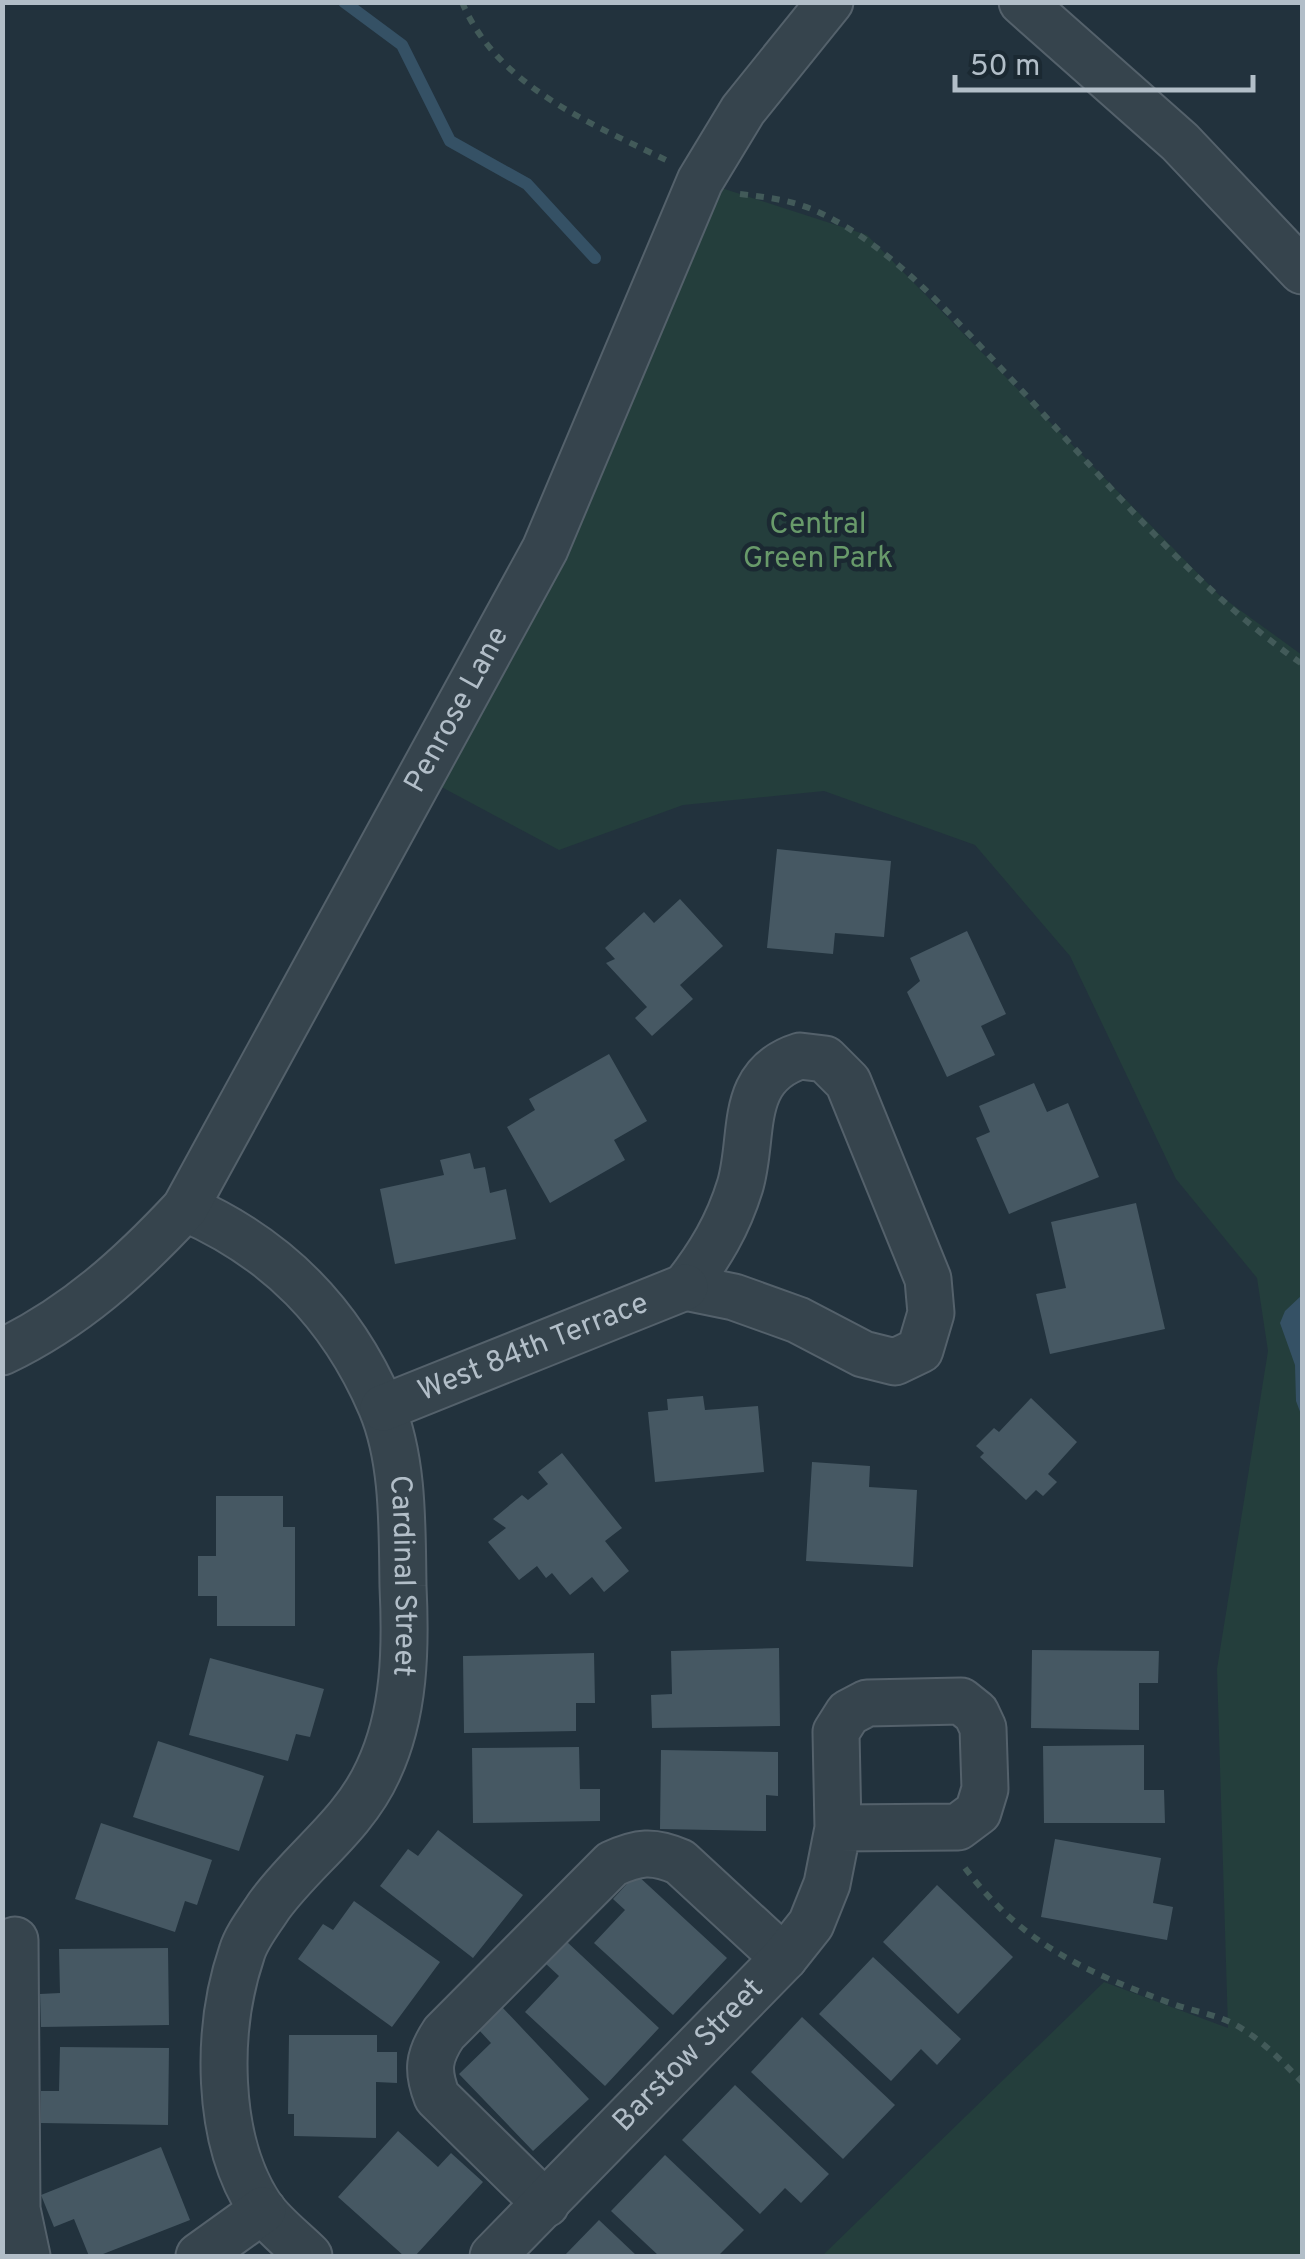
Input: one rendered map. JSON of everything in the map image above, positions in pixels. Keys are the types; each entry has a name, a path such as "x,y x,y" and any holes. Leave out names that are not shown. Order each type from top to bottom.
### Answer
{"street":[{"name":"Penrose Lane","path":"2,1352 47,1330 99,1293 185,1208 545,548 700,181 743,110 830,2"},
{"path":"1022,2 1180,142 1302,271"},
{"name":"West 84th Terrace","path":"382,1408 686,1287 717,1246 741,1183 760,1084 779,1062 800,1056 824,1059 848,1082 928,1279 931,1313 920,1350 894,1362 863,1354 798,1320 734,1297 686,1287"},
{"name":"Cardinal Street","path":"185,1208 235,1230 312,1296 382,1408 401,1516 405,1637 400,1703 379,1770 357,1808 272,1903 243,1948 230,1998 228,2118 241,2170 262,2210 309,2256"},
{"name":"Barstow Street","path":"494,2256 784,1958 810,1924 826,1884 838,1828"},
{"path":"546,2204 437,2097 428,2074 432,2051 444,2033 612,1864 636,1853 660,1852 680,1862 784,1958"},
{"path":"15,1940 17,2209 27,2256"},
{"path":"200,2256 262,2210"}],"path":[{"path":"462,2 511,72 566,110 700,181 733,194 774,198 815,211 872,244 940,304 1192,570 1262,636 1302,664"},
{"path":"952,1860 962,1864 1006,1918 1053,1954 1174,2005 1230,2022 1270,2050 1302,2082"}],"green space":[{"name":"Central Green Park","path":"700,181 867,235 1219,595 1302,655 1302,2256 822,2256 1104,1982 1228,2028 1217,1669 1268,1351 1257,1278 1176,1179 1070,956 975,845 824,791 683,805 559,850 421,776"}],"water":[{"path":"1302,1295 1302,1417 1296,1401 1295,1365 1280,1323 1285,1311"}],"building":[{"path":"777,849 891,861 884,937 835,933 833,954 767,948"},
{"path":"680,899 723,946 680,985 693,999 652,1036 635,1018 647,1007 606,963 615,959 605,948 644,912 654,923"},
{"path":"967,931 1006,1014 981,1026 995,1055 947,1077 907,992 920,981 910,958"},
{"path":"609,1054 647,1121 614,1140 625,1160 550,1203 507,1127 535,1110 529,1099"},
{"path":"1034,1083 1047,1112 1068,1103 1099,1177 1009,1214 976,1138 990,1132 979,1106"},
{"path":"470,1153 474,1169 485,1167 490,1193 506,1189 516,1239 395,1264 380,1189 444,1175 440,1160"},
{"path":"1136,1203 1165,1329 1050,1354 1036,1294 1066,1288 1051,1222"},
{"path":"703,1396 705,1410 758,1406 764,1472 655,1482 648,1412 668,1410 667,1399"},
{"path":"1031,1398 1077,1442 1048,1474 1057,1482 1043,1496 1036,1490 1026,1500 980,1457 984,1453 976,1446 994,1428 999,1432"},
{"path":"562,1453 622,1528 605,1541 629,1571 604,1592 592,1577 570,1595 552,1573 546,1578 537,1566 519,1580 488,1542 506,1528 493,1519 522,1495 528,1500 548,1484 538,1472"},
{"path":"812,1462 870,1466 869,1487 917,1490 913,1567 806,1561"},
{"path":"216,1496 283,1496 283,1527 295,1527 295,1626 217,1626 217,1596 198,1596 198,1556 216,1556"},
{"path":"779,1648 780,1726 652,1728 651,1695 672,1694 671,1651"},
{"path":"1032,1650 1159,1651 1158,1683 1139,1683 1139,1730 1031,1728"},
{"path":"594,1653 595,1703 576,1703 576,1731 464,1733 463,1656"},
{"path":"210,1658 324,1689 310,1737 296,1734 288,1761 189,1735"},
{"path":"158,1741 264,1776 239,1851 133,1817"},
{"path":"1144,1745 1144,1790 1164,1790 1165,1823 1044,1823 1043,1746"},
{"path":"579,1747 580,1789 600,1789 600,1821 473,1823 472,1748"},
{"path":"661,1750 778,1752 778,1796 766,1795 766,1831 660,1829"},
{"path":"101,1823 212,1860 197,1905 185,1901 175,1932 75,1899"},
{"path":"438,1830 523,1895 473,1958 380,1886 408,1849 418,1856"},
{"path":"1055,1839 1161,1858 1153,1903 1173,1907 1167,1940 1041,1917"},
{"path":"636,1874 727,1958 673,2015 594,1943 625,1910 613,1899"},
{"path":"937,1885 1013,1957 958,2014 883,1942"},
{"path":"354,1901 440,1962 392,2027 298,1959 323,1924 333,1930"},
{"path":"566,1941 659,2028 605,2086 525,2012 559,1976 545,1963"},
{"path":"168,1948 169,2025 41,2027 40,1994 60,1993 59,1949"},
{"path":"873,1957 961,2039 937,2065 921,2049 891,2081 819,2014"},
{"path":"502,2007 589,2099 533,2151 459,2074 491,2043 478,2029"},
{"path":"802,2017 895,2105 843,2159 751,2072"},
{"path":"289,2035 377,2035 377,2052 397,2052 397,2083 376,2082 376,2138 294,2136 294,2114 288,2114"},
{"path":"60,2047 169,2048 168,2125 41,2123 41,2091 59,2091"},
{"path":"735,2085 829,2174 801,2203 785,2188 760,2214 682,2140"},
{"path":"398,2131 438,2167 451,2153 483,2182 415,2256 404,2256 338,2197"},
{"path":"161,2147 190,2220 98,2256 89,2256 74,2219 54,2227 41,2195"},
{"path":"665,2155 744,2230 718,2256 659,2256 611,2211"},
{"path":"599,2220 637,2256 564,2256"}],"waterway":[{"path":"344,2 402,45 450,141 527,184 595,258"}]}
